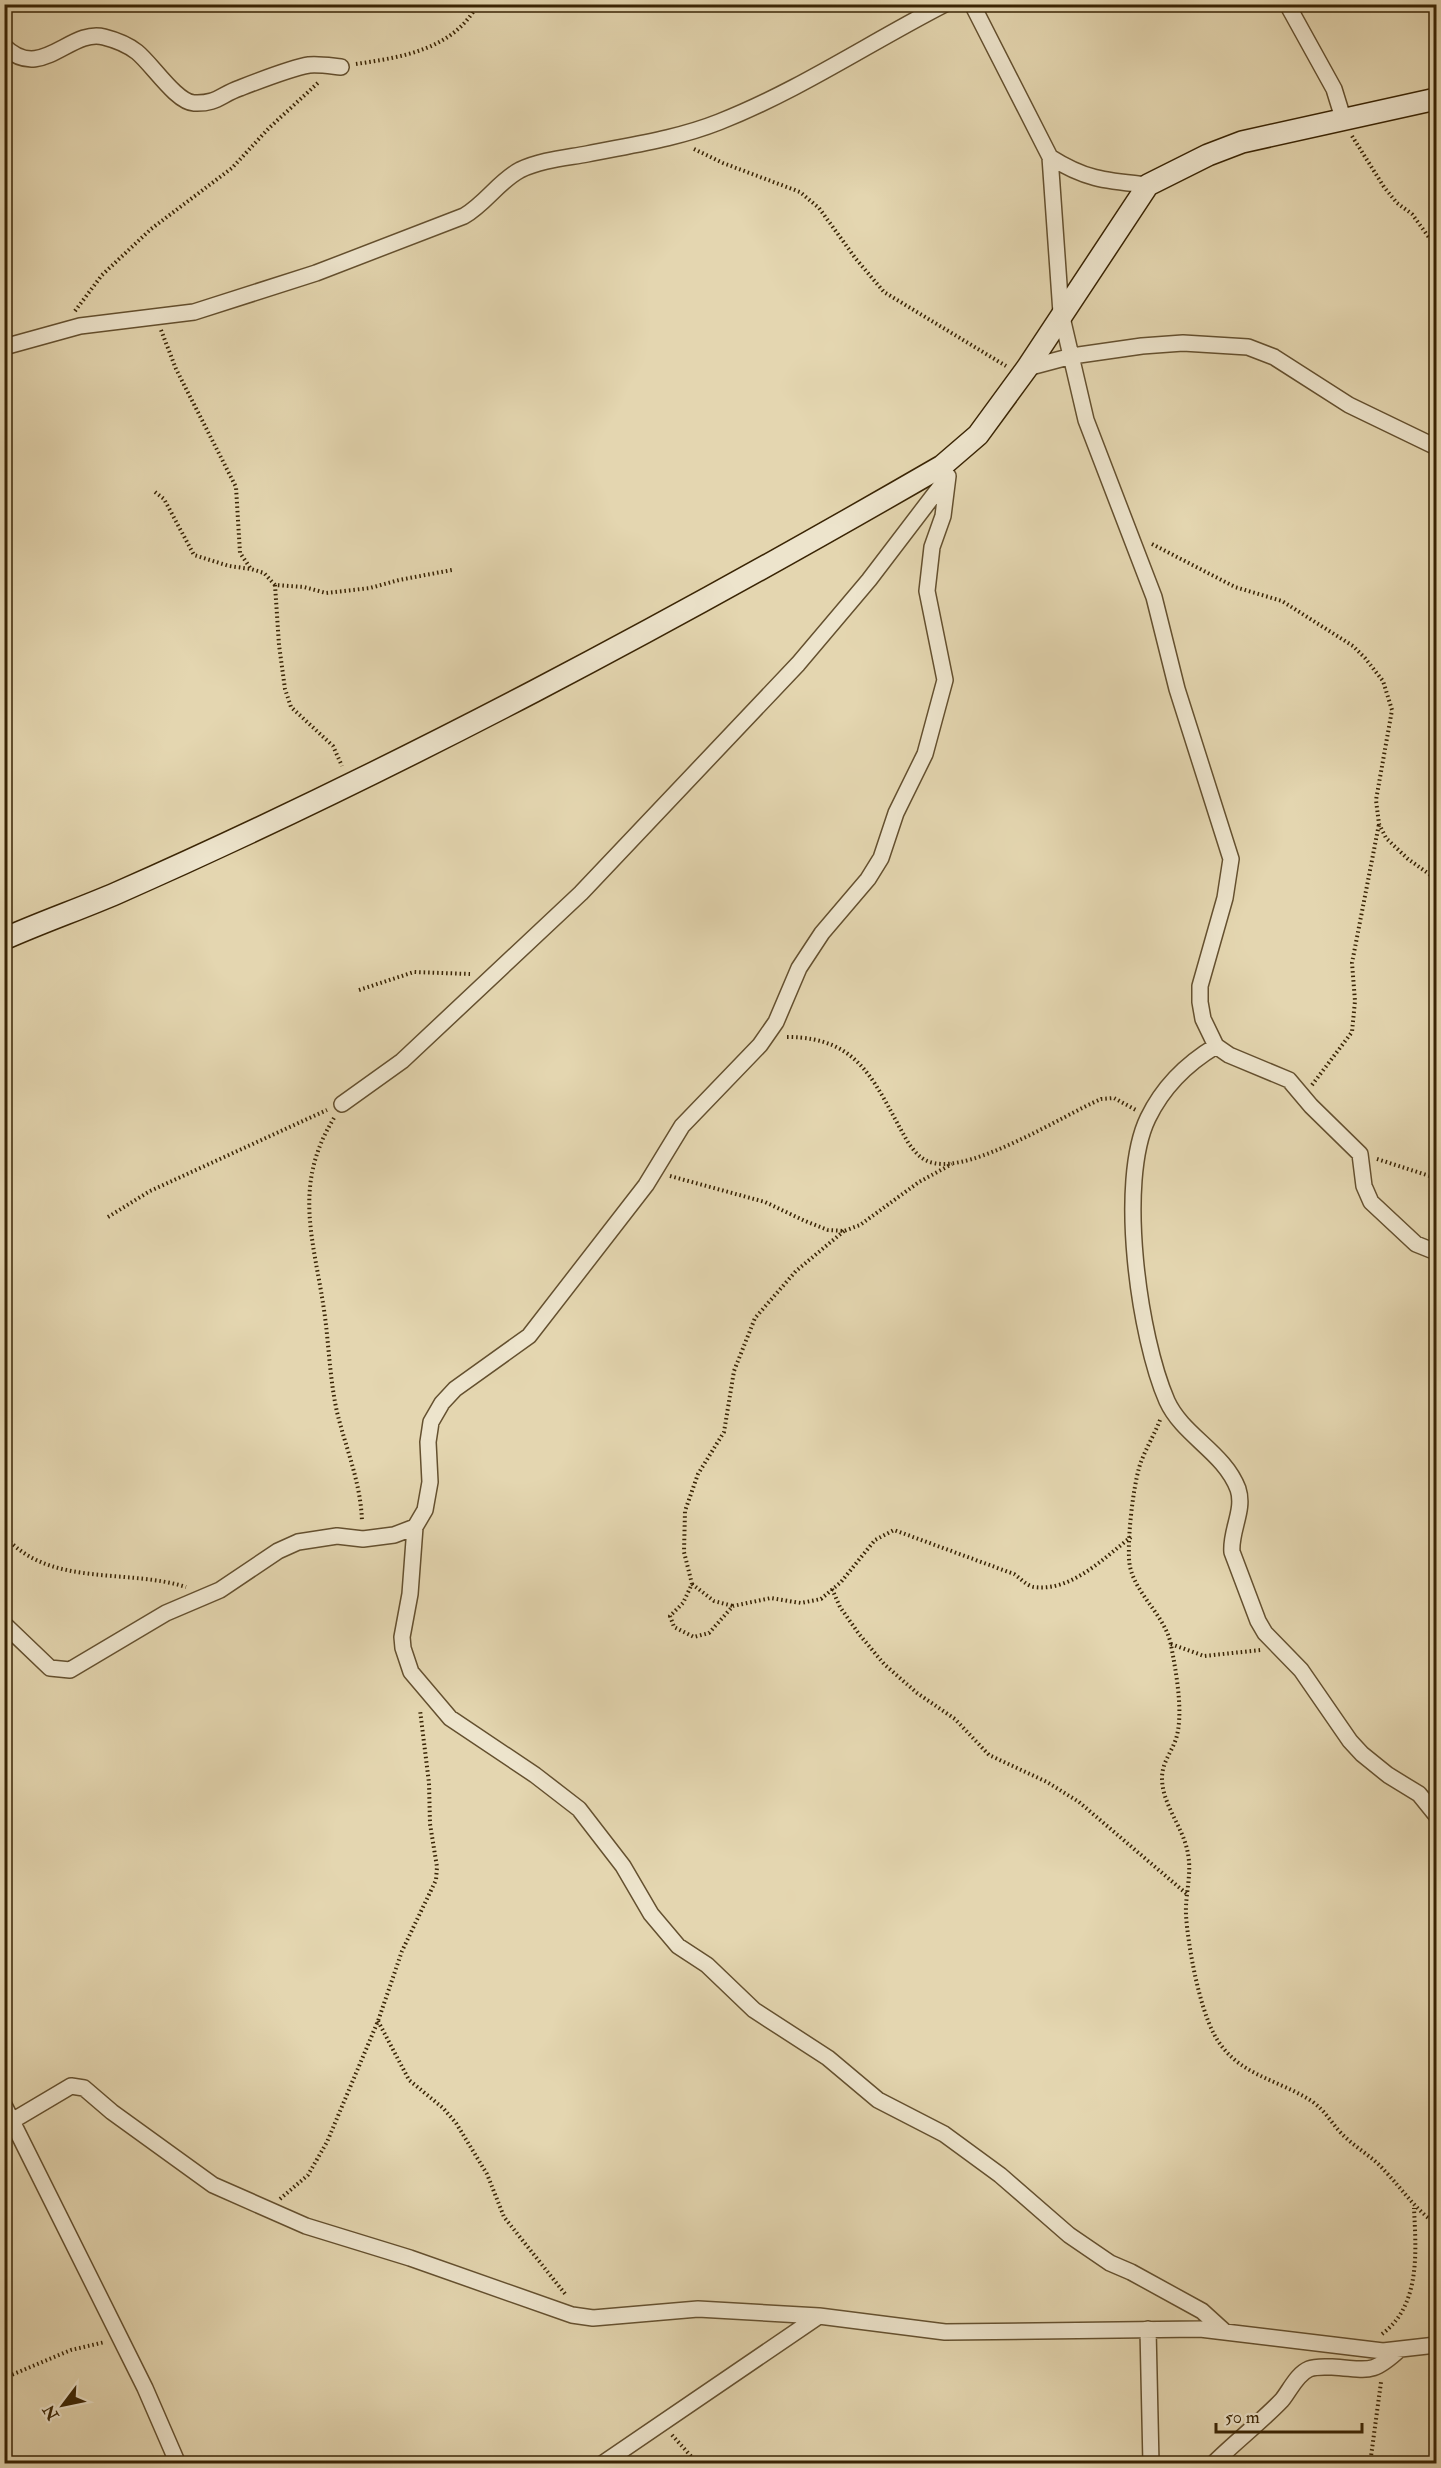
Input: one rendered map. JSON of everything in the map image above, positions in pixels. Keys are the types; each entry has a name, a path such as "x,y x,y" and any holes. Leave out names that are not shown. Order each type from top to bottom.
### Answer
{"street":[{"path":"4,347 60,331 194,312 257,292 464,216 475,210 508,178 537,164 672,138 716,123 793,89 876,39 945,4"},
{"path":"972,4 1050,157 1061,313 1086,420 1154,597 1178,689 1231,859 1225,897 1200,986 1203,1018 1216,1046 1229,1055 1289,1080 1306,1101 1360,1154 1364,1186 1371,1202 1416,1244 1437,1252"},
{"path":"1287,4 1334,89 1343,118"},
{"path":"4,46 14,55 32,61 101,36 119,41 137,52 161,75 178,96 190,103 214,102 238,88 310,65 341,67"},
{"path":"4,939 115,894 349,784 506,706 875,505 942,466 978,435 1024,372 1148,185 1208,155 1242,142 1437,99"},
{"path":"1050,157 1074,172 1101,180 1148,185"},
{"path":"1024,372 1072,356 1184,343 1248,346 1274,357 1349,405 1437,447"},
{"path":"342,1104 402,1061 581,893 798,664 869,580 948,476 961,450"},
{"path":"948,476 943,516 932,547 927,591 945,680 925,754 896,813 881,858 868,879 822,933 799,968 776,1022 760,1045 682,1126 653,1173 529,1336 455,1389 442,1402 431,1422 428,1442 430,1482 425,1510 415,1527 410,1594 402,1624 403,1648 411,1672 450,1718 535,1775 579,1809 597,1829 668,1935 678,1946 707,1965 754,2010 828,2058 878,2100 944,2134 1000,2175 1059,2228 1110,2263 1202,2311 1224,2331"},
{"path":"1216,1046 1183,1069 1166,1089 1147,1120 1133,1191 1132,1223 1149,1340 1167,1400 1180,1420 1223,1464 1237,1488 1240,1501 1231,1542 1232,1552 1258,1621 1280,1649 1301,1670 1350,1741 1388,1775 1419,1794 1437,1815"},
{"path":"4,1624 50,1668 70,1670 157,1618 210,1595 278,1551 298,1542 337,1536 363,1539 394,1535 415,1527"},
{"path":"12,2121 63,2089 71,2086 84,2088 186,2168 213,2185 306,2226 410,2258 572,2315 593,2318 698,2308 819,2316 945,2332 1148,2329 1224,2331 1363,2348 1400,2349 1437,2345"},
{"path":"4,2105 122,2342 178,2463"},
{"path":"602,2463 819,2316"},
{"path":"1148,2329 1151,2463"},
{"path":"1213,2463 1280,2402 1304,2372 1312,2368 1326,2367 1361,2371 1384,2364 1400,2349"}],"path":[{"path":"60,331 102,275 142,237 232,168 302,95 341,67 405,56 429,48 454,33 473,14 478,4"},
{"path":"1343,118 1384,188 1397,203 1412,214 1437,247"},
{"path":"672,138 723,163 800,192 819,208 856,259 884,292 1024,372"},
{"path":"155,316 176,369 236,487 240,553 251,569"},
{"path":"155,492 164,499 194,555 229,566 264,573 275,585 279,645 285,689 291,707 333,746 349,784"},
{"path":"1128,530 1227,583 1282,601 1353,646 1383,681 1392,710 1376,800 1379,824 1352,963 1355,1001 1352,1032 1320,1073 1306,1101"},
{"path":"275,585 304,586 326,593 379,586 452,570"},
{"path":"1379,824 1386,838 1437,879"},
{"path":"359,990 414,972 495,975"},
{"path":"760,1045 787,1037 809,1037 844,1049 858,1060 918,1156 933,1163 952,1164"},
{"path":"1131,1537 1087,1571 1058,1587 1031,1587 1014,1574 894,1530 875,1540 821,1599 801,1603 771,1598 733,1606 714,1601 692,1584 684,1552 685,1511 698,1474 724,1432 734,1371 755,1318 796,1271 844,1231 860,1225 919,1182 952,1164 1003,1147 1101,1099 1114,1098 1129,1105 1147,1120"},
{"path":"108,1217 150,1191 342,1104"},
{"path":"342,1104 320,1141 311,1169 310,1233 337,1412 361,1495 363,1539"},
{"path":"1360,1154 1437,1178"},
{"path":"653,1173 683,1178 765,1202 828,1230 844,1231"},
{"path":"1167,1400 1139,1468 1128,1558 1133,1575 1165,1627 1171,1644 1179,1724 1175,1740 1163,1765 1162,1779 1166,1799 1188,1852 1191,1870 1188,1895 1189,1942 1203,2005 1214,2034 1229,2055 1245,2069 1296,2093 1327,2113 1341,2133 1383,2169 1414,2207 1437,2224"},
{"path":"4,1535 17,1550 47,1565 119,1577 153,1579 210,1595"},
{"path":"692,1584 683,1603 670,1617 674,1627 694,1637 709,1632 733,1606"},
{"path":"832,1589 840,1607 884,1664 917,1693 955,1719 989,1755 1047,1782 1079,1802 1188,1895"},
{"path":"1171,1644 1204,1656 1280,1649"},
{"path":"267,2209 308,2175 318,2159 345,2103 378,2021 402,1951 436,1880 438,1867 430,1824 423,1725 411,1672"},
{"path":"378,2021 409,2080 443,2108 456,2123 487,2174 504,2217 565,2294 572,2298"},
{"path":"1363,2348 1387,2330 1409,2300 1416,2254 1414,2207"},
{"path":"4,2378 96,2342 122,2342"},
{"path":"1370,2463 1384,2364"},
{"path":"662,2423 698,2463"}]}
